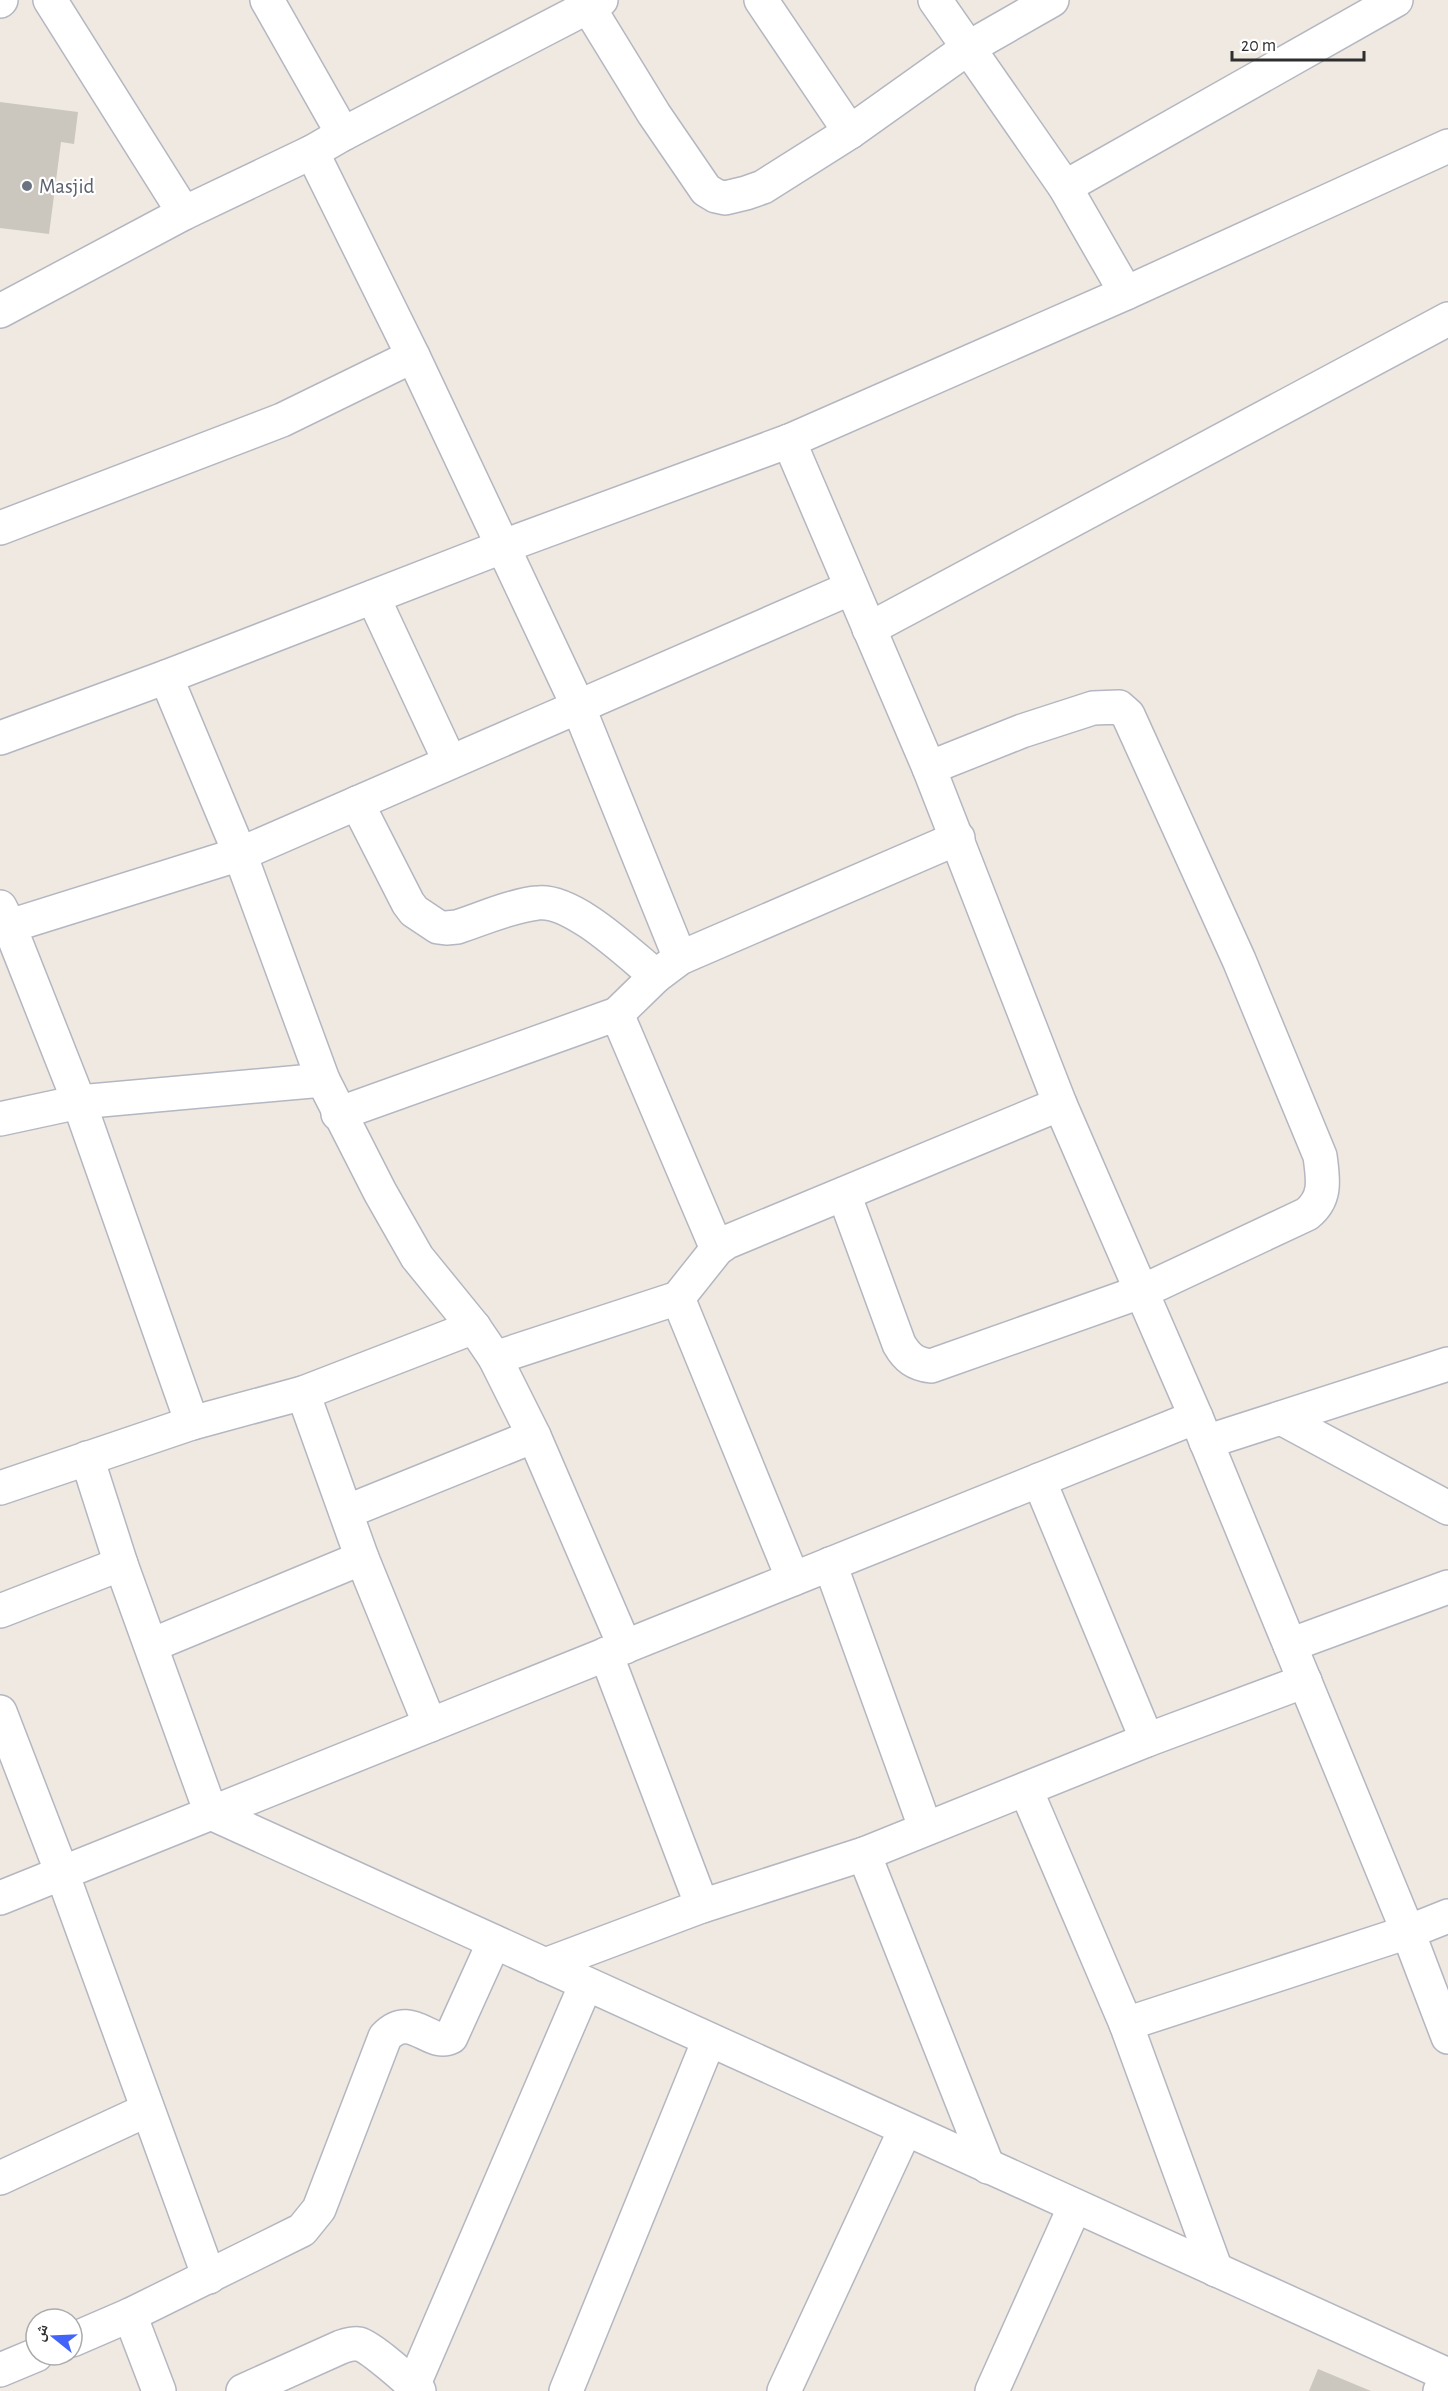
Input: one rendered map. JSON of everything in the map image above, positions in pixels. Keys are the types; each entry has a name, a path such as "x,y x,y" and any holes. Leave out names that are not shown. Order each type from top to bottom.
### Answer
{"street":[{"path":"50,0 184,213"},
{"path":"267,0 343,134"},
{"path":"761,0 850,132"},
{"path":"935,0 1065,188 1126,293"},
{"path":"0,311 184,213 312,152 595,4 687,163 706,190 725,198 763,187 850,132 968,48 1052,0"},
{"path":"1065,188 1396,0"},
{"path":"0,738 166,677 504,546 789,441 1126,293 1448,146"},
{"path":"312,152 413,356 578,706 668,967"},
{"path":"869,629 1448,319"},
{"path":"0,528 282,420 413,356"},
{"path":"789,441 958,838 1060,1104 1143,1291 1201,1430 1408,1932 1448,2037"},
{"path":"192,1423 79,1102 3,920 240,854 851,588"},
{"path":"373,597 450,762"},
{"path":"166,677 240,854 323,1080 339,1114 417,1257 474,1327 495,1358 534,1436 616,1651 702,1906"},
{"path":"844,1194 899,1344 910,1360 920,1365 931,1366 1143,1291 1307,1214 1317,1206 1324,1187 1320,1156 1239,960 1124,710 1119,707 1101,706 1073,714 929,768"},
{"path":"357,803 408,903 424,920 446,928 457,927 536,903 556,903 569,909 596,928 668,967"},
{"path":"339,1114 617,1014 668,967 958,838"},
{"path":"617,1014 717,1250"},
{"path":"0,1119 79,1102 323,1080"},
{"path":"495,1358 678,1298 717,1250 727,1242 1060,1104"},
{"path":"678,1298 793,1579"},
{"path":"0,1488 192,1423 303,1393 474,1327"},
{"path":"0,1898 1039,1480 1201,1430 1281,1418 1448,1364"},
{"path":"303,1393 362,1558 430,1725"},
{"path":"1281,1418 1448,1508"},
{"path":"346,1512 534,1436"},
{"path":"87,1458 121,1564 211,1813 905,2130 1448,2374 1440,2391"},
{"path":"1039,1480 1147,1740"},
{"path":"152,1645 362,1558"},
{"path":"0,1611 121,1564"},
{"path":"830,1564 925,1827"},
{"path":"1290,1645 1448,1587"},
{"path":"544,1965 702,1906 864,1854 925,1827 1026,1790 1147,1740 1305,1682"},
{"path":"0,1712 62,1873 209,2277"},
{"path":"1026,1790 1126,2024 1216,2270"},
{"path":"864,1854 988,2167"},
{"path":"1126,2024 1408,1932 1448,1916"},
{"path":"84,2335 130,2315 302,2230 319,2209 385,2037 402,2026 413,2027 441,2039 451,2037 494,1942"},
{"path":"243,2391 341,2346 352,2344 360,2344 370,2350 416,2388 586,1984"},
{"path":"566,2391 709,2040"},
{"path":"0,2178 147,2110"},
{"path":"784,2391 905,2130"},
{"path":"992,2391 1075,2206"},
{"path":"130,2315 159,2391"},
{"path":"0,2370 24,2360"}],"building":[{"name":"Masjid","path":"0,102 78,112 74,144 61,142 49,234 0,228"},
{"path":"1318,2369 1371,2391 1309,2391"}],"place":[{"name":"Masjid","path":"27,186"}]}
